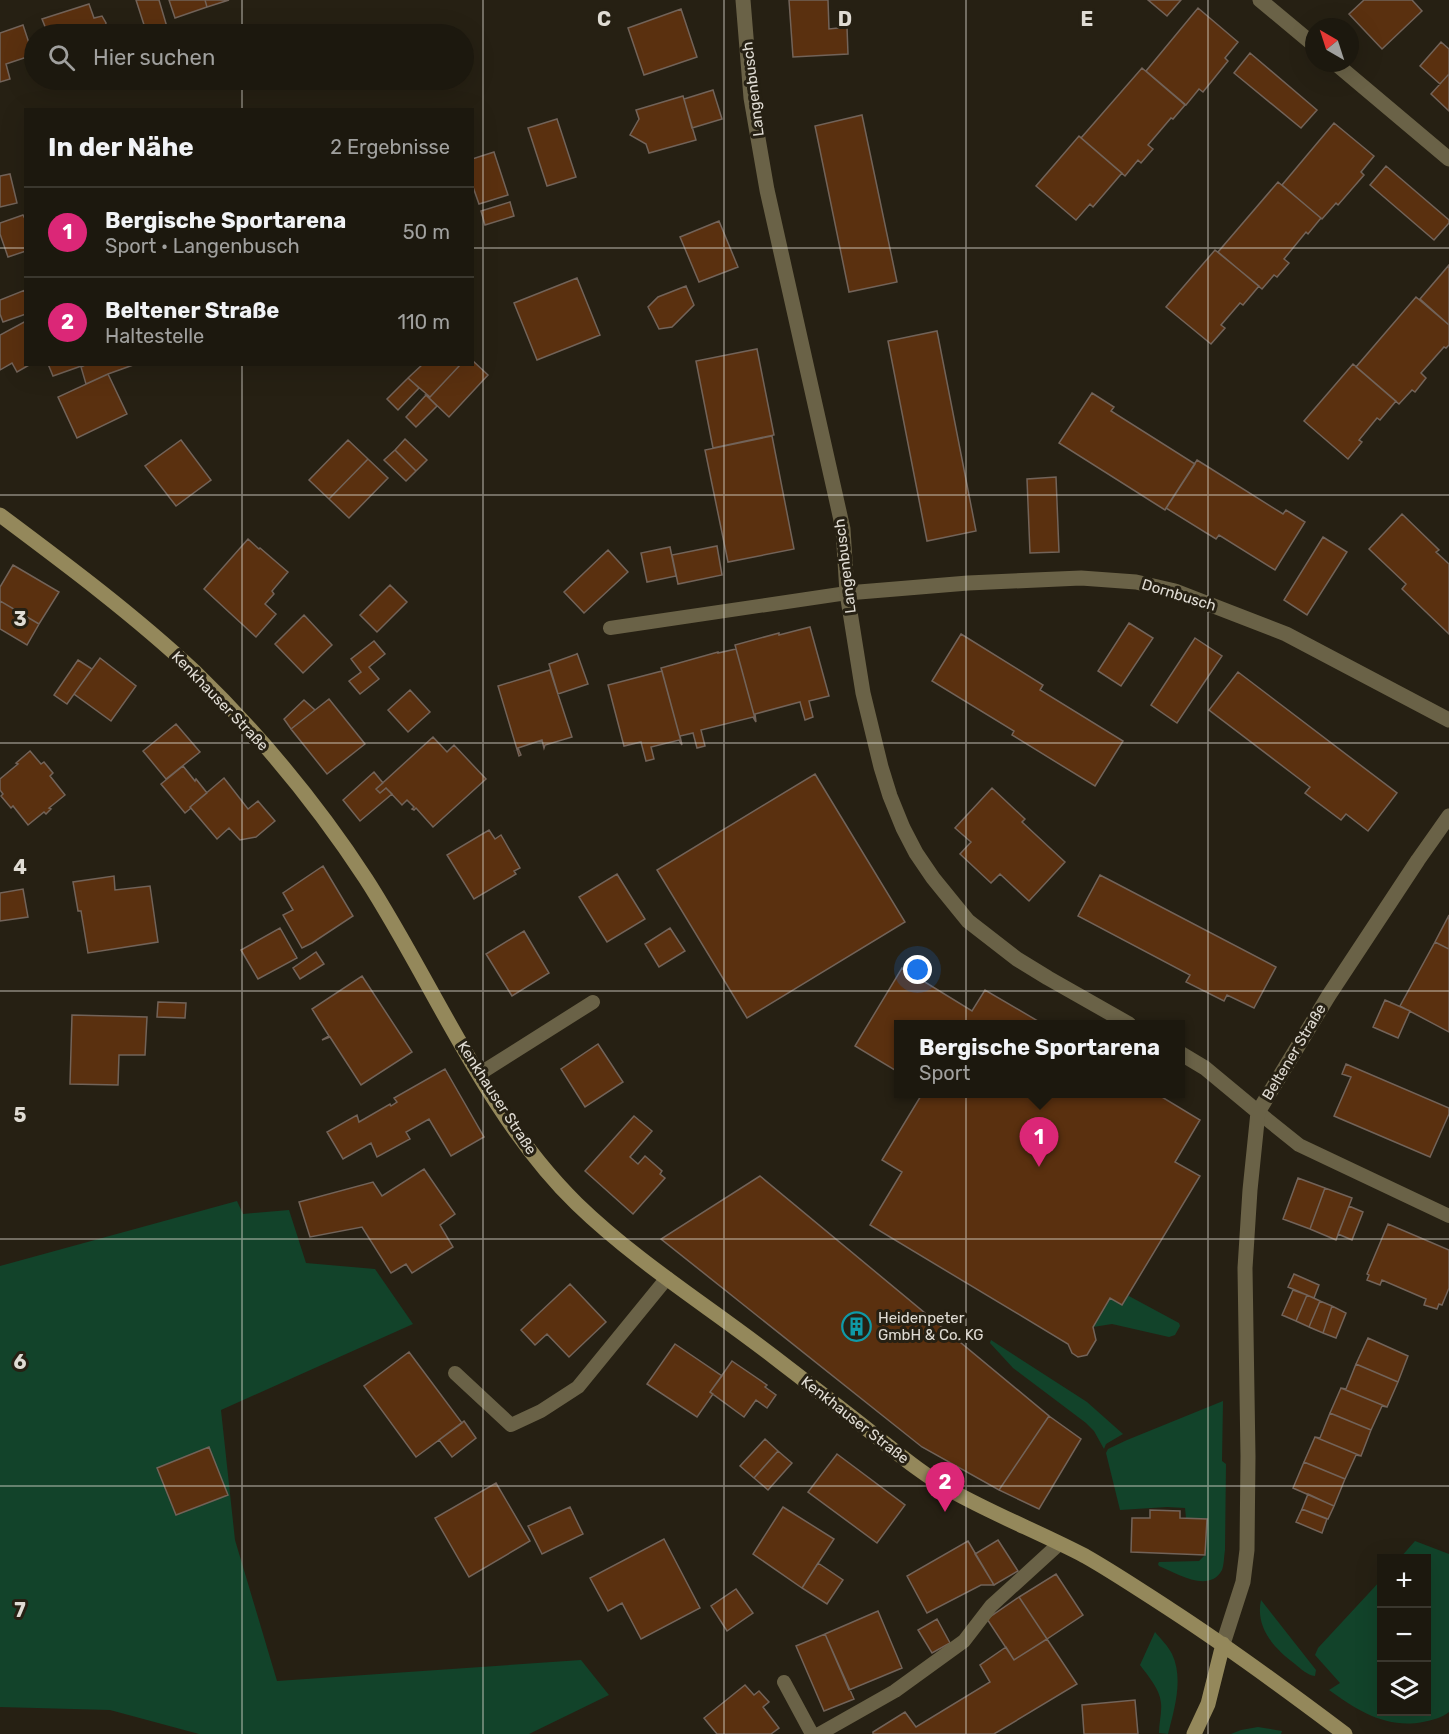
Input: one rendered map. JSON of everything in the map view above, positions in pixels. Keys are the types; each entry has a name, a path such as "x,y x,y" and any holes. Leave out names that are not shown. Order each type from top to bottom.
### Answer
{"street":[{"name":"Langenbusch","path":"743,0 751,98 767,190 843,529 847,593 863,693 880,767 903,828 933,878 968,921 1017,959 1122,1020"},
{"path":"1270,3 1305,36"},
{"path":"1346,72 1449,159"},
{"name":"Kenkhauser Straße","path":"0,515 77,573 167,648 219,696 278,761 366,879 479,1074 520,1138 563,1190 613,1236 770,1353 917,1468 966,1499 1084,1556 1105,1569 1223,1644 1345,1734"},
{"name":"Dornbusch","path":"847,593 968,583 1081,578 1136,582 1176,591 1286,634 1449,720"},
{"name":"Beltener Straße","path":"1223,1644 1243,1582 1247,1550 1245,1268 1257,1112 1329,995 1449,816"},
{"path":"1185,1056 1205,1068 1257,1112"},
{"path":"1194,1734 1208,1704 1223,1644"}],"lane":[{"path":"610,628 847,593"},
{"path":"479,1074 594,1002"},
{"path":"1257,1112 1299,1145 1449,1216"},
{"path":"455,1373 511,1425 541,1411 578,1387 667,1278"},
{"path":"819,1734 895,1691 964,1641 991,1606 1059,1544"},
{"path":"784,1682 812,1734"}],"green space":[{"path":"237,1201 243,1214 289,1210 306,1263 375,1269 413,1324 221,1410 235,1540 277,1681 581,1660 609,1695 529,1734 199,1734 110,1710 0,1707 0,1266"},
{"path":"1127,1295 1179,1323 1180,1326 1175,1335 1169,1337 1112,1324 1093,1327 1110,1298"},
{"path":"991,1340 1087,1402 1123,1434 1106,1444 1104,1449 1094,1431 1086,1423 1013,1368 990,1343"},
{"path":"1223,1401 1222,1461 1226,1464 1224,1563 1216,1577 1201,1581 1192,1580 1158,1564 1159,1562 1199,1561 1205,1555 1207,1519 1186,1518 1185,1508 1120,1510 1106,1453 1108,1449 1127,1440"},
{"path":"1415,1541 1449,1554 1449,1712 1423,1722 1397,1723 1362,1711 1329,1690 1340,1683 1315,1655 1318,1648 1377,1584 1377,1716 1431,1716 1431,1554 1404,1554"},
{"path":"1261,1600 1316,1670 1315,1676 1304,1672 1273,1644 1261,1620"},
{"path":"1155,1632 1172,1654 1176,1664 1177,1694 1168,1734 1159,1733 1160,1698 1140,1665"},
{"path":"1258,1727 1282,1731 1281,1734 1231,1734 1241,1730"}],"building":[{"path":"136,0 159,0 166,24 144,24"},
{"path":"169,0 205,0 207,7 175,18"},
{"path":"205,0 229,0 207,7"},
{"path":"789,0 828,0 829,29 847,27 848,54 793,57"},
{"path":"1148,0 1181,0 1167,16"},
{"path":"1364,0 1412,0 1422,11 1382,49 1359,25 1359,18 1353,18 1349,14"},
{"path":"89,4 94,18 102,16 106,23 44,24 42,19"},
{"path":"1198,8 1238,42 1225,58 1228,61 1203,92 1199,89 1186,105 1146,71"},
{"path":"681,9 697,57 644,75 628,28"},
{"path":"23,25 24,28 24,58 6,64 10,79 0,82 0,33"},
{"path":"1441,42 1449,49 1449,74 1440,84 1420,66"},
{"path":"1250,53 1317,110 1301,128 1234,73"},
{"path":"1142,68 1185,105 1148,145 1153,149 1141,163 1138,160 1125,176 1081,138"},
{"path":"1449,74 1449,111 1431,94"},
{"path":"713,90 722,119 692,128 684,99"},
{"path":"683,96 696,140 649,153 646,144 630,135 639,119 636,110"},
{"path":"862,115 897,282 849,292 815,126"},
{"path":"557,119 576,177 547,186 528,128"},
{"path":"1334,123 1374,156 1361,172 1364,175 1338,205 1336,203 1322,219 1282,185"},
{"path":"1079,136 1122,173 1093,207 1090,204 1076,220 1036,186"},
{"path":"494,152 508,195 479,204 474,190 474,158"},
{"path":"1386,166 1449,220 1434,240 1370,185"},
{"path":"10,174 17,203 0,207 0,176"},
{"path":"1278,182 1321,218 1284,259 1289,263 1262,289 1218,252"},
{"path":"510,202 514,216 485,225 481,211"},
{"path":"23,215 24,252 8,257 0,234 0,223"},
{"path":"719,221 738,267 699,282 680,237"},
{"path":"1215,250 1259,286 1221,325 1225,328 1211,344 1166,307"},
{"path":"1449,265 1449,325 1420,299"},
{"path":"577,278 600,335 537,360 514,303"},
{"path":"686,286 694,305 672,327 659,329 648,307 658,297"},
{"path":"24,290 24,315 3,322 0,314 0,300"},
{"path":"1416,297 1449,325 1449,345 1444,347 1421,373 1426,378 1415,392 1412,390 1399,404 1356,367"},
{"path":"24,322 24,366 28,366 17,372 12,363 0,370 0,335"},
{"path":"937,331 976,531 927,541 888,341"},
{"path":"757,349 774,435 713,448 696,361"},
{"path":"474,362 488,375 449,417 426,395 430,397 459,366 474,366"},
{"path":"1353,364 1396,401 1380,420 1377,418 1359,440 1362,442 1348,459 1304,421"},
{"path":"49,366 81,366 53,376"},
{"path":"83,366 130,366 86,384 81,367"},
{"path":"421,366 459,366 430,397 408,378"},
{"path":"108,374 127,414 77,438 58,397"},
{"path":"408,378 419,388 398,410 387,399"},
{"path":"1092,393 1114,407 1111,411 1195,464 1165,510 1059,443"},
{"path":"426,395 437,406 416,427 406,417"},
{"path":"772,436 794,549 728,562 705,450"},
{"path":"405,439 427,460 416,471 395,450"},
{"path":"181,440 211,480 176,506 145,466"},
{"path":"348,440 368,459 329,499 309,480"},
{"path":"395,450 416,471 406,481 384,460"},
{"path":"368,459 388,478 349,518 329,499"},
{"path":"1197,460 1283,514 1286,510 1305,522 1275,570 1219,535 1216,539 1166,508"},
{"path":"1056,477 1059,552 1030,553 1027,479"},
{"path":"1402,514 1439,550 1436,552 1449,564 1449,634 1402,589 1406,584 1369,549"},
{"path":"1323,537 1347,552 1307,615 1284,600"},
{"path":"248,539 288,572 272,591 274,594 265,604 276,614 256,637 204,589"},
{"path":"717,546 722,575 678,584 672,555"},
{"path":"670,547 676,576 647,582 641,553"},
{"path":"608,550 628,572 584,613 564,592"},
{"path":"13,565 59,592 39,624 0,601 0,587"},
{"path":"390,585 407,602 377,632 360,615"},
{"path":"0,601 39,624 27,645 0,629"},
{"path":"304,615 332,645 303,673 275,644"},
{"path":"1129,623 1153,638 1121,686 1098,671"},
{"path":"810,627 829,696 809,701 813,717 805,720 800,702 755,714 756,722 735,645"},
{"path":"961,634 1043,685 1040,690 1123,741 1095,786 1012,735 1014,731 932,681"},
{"path":"1195,638 1222,656 1177,723 1151,705"},
{"path":"374,641 385,654 369,667 379,679 360,694 349,681 361,672 351,659"},
{"path":"736,649 756,722 753,717 701,730 705,746 697,748 693,733 680,736 682,745 661,668"},
{"path":"577,653 588,684 558,694 549,664"},
{"path":"100,658 136,686 111,721 74,694"},
{"path":"78,660 92,669 67,704 54,695"},
{"path":"550,670 572,737 545,745 544,748 542,740 518,748 521,755 519,756 498,686"},
{"path":"662,671 682,745 679,740 651,747 654,759 646,761 641,742 624,746 608,685"},
{"path":"1238,672 1397,793 1368,831 1346,814 1341,820 1305,793 1310,787 1209,710"},
{"path":"410,690 430,712 408,732 388,710"},
{"path":"329,699 365,744 327,774 291,729"},
{"path":"304,700 315,710 291,729 284,719"},
{"path":"176,724 200,752 166,779 143,751"},
{"path":"433,737 447,752 454,745 486,779 433,827 416,808 412,809 414,807 407,800 402,805 386,788 380,793 376,789"},
{"path":"30,751 53,773 50,776 65,795 49,808 51,809 46,814 44,812 28,825 13,806 11,808 1,796 3,794 0,790 0,779"},
{"path":"183,766 207,793 185,813 161,784"},
{"path":"374,772 383,783 376,789 380,793 386,788 392,794 360,821 343,800"},
{"path":"815,774 905,922 747,1018 657,870"},
{"path":"224,778 248,809 258,801 275,821 256,837 240,840 229,828 217,839 190,807"},
{"path":"992,788 1025,819 1022,822 1065,862 1029,901 1000,874 991,883 960,854 971,842 955,828"},
{"path":"489,830 495,839 501,835 520,868 514,871 516,874 474,899 447,855"},
{"path":"323,866 353,916 302,948 283,915 293,910 283,893"},
{"path":"617,874 645,919 607,942 579,897"},
{"path":"1100,875 1276,967 1254,1008 1227,995 1224,1001 1186,982 1190,975 1078,916"},
{"path":"114,876 115,890 150,886 158,942 88,953 81,911 78,911 73,882"},
{"path":"23,889 28,917 0,921 0,893"},
{"path":"1449,915 1449,949 1435,942"},
{"path":"280,928 297,958 258,979 241,950"},
{"path":"670,928 685,951 659,967 645,944"},
{"path":"524,931 549,973 512,996 486,954"},
{"path":"1435,942 1449,949 1449,1032 1400,1006"},
{"path":"316,952 324,964 300,979 293,968"},
{"path":"902,968 972,1011 985,990 1036,1020 894,1020 894,1070 855,1046"},
{"path":"362,976 412,1052 361,1085 330,1037 322,1040 329,1036 312,1009"},
{"path":"1385,1000 1410,1011 1398,1038 1373,1027"},
{"path":"158,1002 186,1003 185,1018 157,1017"},
{"path":"72,1015 147,1017 145,1055 119,1055 118,1085 70,1084"},
{"path":"598,1044 623,1082 585,1107 561,1069"},
{"path":"1346,1064 1449,1108 1449,1114 1430,1157 1334,1116 1351,1077 1342,1074"},
{"path":"445,1069 484,1137 451,1156 429,1119 406,1132 410,1139 377,1157 371,1143 343,1159 327,1132 357,1115 359,1122 390,1104 391,1106 397,1102 394,1098"},
{"path":"920,1098 1164,1098 1200,1120 1175,1162 1200,1176 1122,1305 1110,1298 1093,1327 1096,1340 1087,1355 1078,1357 1072,1353 1068,1344 870,1225 902,1172 882,1160"},
{"path":"634,1116 652,1131 630,1157 638,1164 645,1156 662,1171 660,1174 665,1178 633,1214 585,1171"},
{"path":"424,1169 455,1214 440,1225 453,1247 412,1273 406,1264 391,1273 362,1227 310,1237 299,1202 373,1182 382,1196"},
{"name":"Heidenpeter GmbH & Co. KG","path":"760,1176 1049,1416 999,1490 922,1447 661,1239"},
{"path":"1298,1178 1325,1188 1310,1229 1283,1219"},
{"path":"1325,1188 1352,1198 1336,1240 1310,1229"},
{"path":"1349,1206 1363,1212 1352,1240 1338,1234"},
{"path":"1388,1224 1449,1250 1449,1288 1442,1305 1439,1304 1437,1309 1424,1305 1426,1299 1382,1280 1380,1285 1367,1280 1369,1275 1367,1274"},
{"path":"1294,1274 1319,1285 1314,1298 1288,1287"},
{"path":"570,1284 606,1322 569,1357 547,1334 535,1345 521,1330"},
{"path":"1293,1290 1307,1295 1296,1321 1282,1315"},
{"path":"1307,1295 1320,1301 1309,1327 1296,1321"},
{"path":"1320,1301 1332,1306 1323,1333 1309,1327"},
{"path":"1332,1306 1346,1313 1336,1338 1323,1333"},
{"path":"1368,1338 1408,1356 1398,1382 1356,1364"},
{"path":"675,1344 722,1376 710,1392 713,1394 697,1417 647,1384"},
{"path":"409,1352 462,1423 416,1457 364,1386"},
{"path":"732,1361 767,1385 765,1387 776,1395 767,1408 756,1400 744,1417 710,1392"},
{"path":"1356,1364 1398,1382 1387,1407 1341,1388 1346,1389"},
{"path":"1341,1388 1387,1407 1382,1406 1371,1430 1330,1413"},
{"path":"1330,1413 1371,1430 1361,1456 1315,1437 1320,1438"},
{"path":"1049,1416 1081,1439 1039,1509 999,1490"},
{"path":"464,1421 476,1438 452,1457 439,1440"},
{"path":"1315,1437 1361,1456 1356,1455 1345,1479 1304,1462"},
{"path":"765,1439 778,1451 754,1478 740,1466"},
{"path":"209,1447 228,1495 176,1515 157,1468"},
{"path":"778,1451 792,1463 768,1490 754,1478"},
{"path":"837,1454 905,1505 877,1543 808,1492"},
{"path":"1304,1462 1345,1479 1334,1506 1293,1488"},
{"path":"496,1483 530,1541 469,1577 435,1518"},
{"path":"1308,1494 1334,1506 1328,1519 1302,1509"},
{"path":"570,1507 583,1534 542,1554 528,1526"},
{"path":"783,1507 834,1539 802,1588 753,1554"},
{"path":"1302,1509 1327,1519 1322,1533 1296,1522"},
{"path":"1150,1510 1180,1511 1180,1518 1207,1519 1205,1555 1131,1552 1132,1518 1150,1518"},
{"path":"664,1539 700,1608 641,1639 622,1603 608,1611 590,1578"},
{"path":"998,1540 1018,1571 994,1585 975,1554"},
{"path":"968,1541 994,1585 981,1585 927,1613 907,1576"},
{"path":"818,1563 843,1580 827,1604 802,1588"},
{"path":"1056,1574 1083,1615 1047,1639 1019,1597"},
{"path":"736,1589 753,1613 727,1631 711,1606"},
{"path":"1019,1597 1047,1639 1014,1660 987,1619"},
{"path":"878,1611 902,1668 849,1690 825,1634"},
{"path":"937,1619 950,1643 932,1653 918,1630"},
{"path":"825,1634 854,1699 824,1711 796,1646"},
{"path":"1047,1639 1077,1684 994,1734 873,1734 905,1712 916,1727 990,1682 980,1665 1006,1647 1014,1660"},
{"path":"745,1685 754,1695 759,1691 769,1702 763,1707 779,1728 771,1734 717,1734 704,1718"},
{"path":"1135,1700 1138,1734 1084,1734 1082,1705"}],"place":[{"name":"Bergische Sportarena","path":"1039,1167"},
{"name":"Heidenpeter GmbH & Co. KG","path":"857,1327"},
{"name":"Beltener Straße","path":"945,1512"}]}
